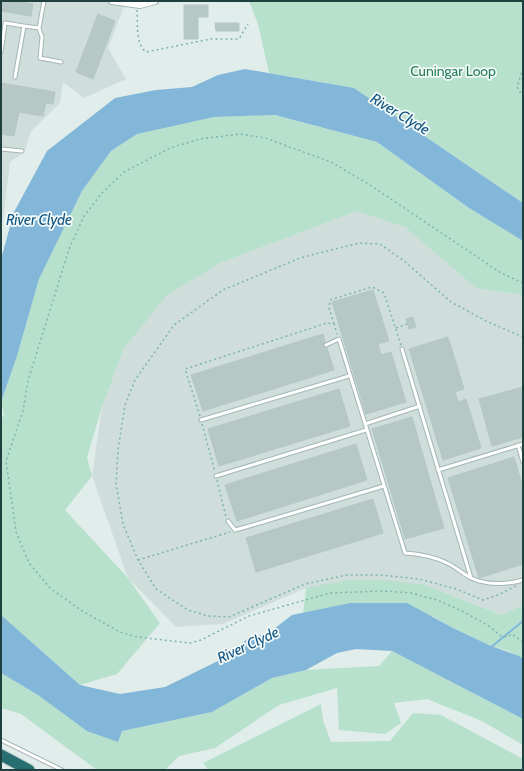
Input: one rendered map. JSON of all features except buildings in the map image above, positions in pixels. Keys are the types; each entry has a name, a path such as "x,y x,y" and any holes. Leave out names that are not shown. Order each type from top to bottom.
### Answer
{"highway":[{"path":"1,755 29,770"}],"street":[{"path":"112,1 136,5 155,1"}],"lane":[{"path":"44,1 39,28 42,37 40,58 61,62"},
{"path":"1,52 2,38 6,22 39,28"},
{"path":"15,77 24,26"},
{"path":"1,149 22,151"},
{"path":"326,345 339,340 405,553 442,561 471,578 487,583 516,582 523,580"},
{"path":"402,349 471,578"},
{"path":"201,420 350,376"},
{"path":"364,424 420,406"},
{"path":"216,476 366,430"},
{"path":"438,470 523,444"},
{"path":"518,445 523,462"},
{"path":"228,521 235,530 384,486"},
{"path":"1,740 62,770"}],"path":[{"path":"136,5 140,42 142,48 146,52 211,39 239,39 248,24"},
{"path":"523,68 517,87 523,97"},
{"path":"523,283 501,273 370,185 331,162 265,138 240,134 200,139 170,148 124,172 102,193 84,216 69,249 28,381 23,411 6,461 16,532 29,563 50,588 82,611 120,632 137,637 190,643 202,640 249,616 330,593 384,591 411,593 437,600 489,626 501,636 507,637 512,634 523,642"},
{"path":"516,582 516,588 483,600 456,589 419,579 381,576 347,576 305,584 229,617 208,616 188,610 156,589 138,560 123,524 116,484 118,450 125,405 135,380 174,326 223,290 300,258 359,243 380,244 403,260 451,302 486,321 523,337"},
{"path":"339,340 329,308 330,300 372,287 384,293 402,349"},
{"path":"228,521 201,420 185,369 327,324 334,324"},
{"path":"395,328 407,324"},
{"path":"138,560 221,536 235,530"}],"shaded area":[{"path":"1,1 126,1 108,48 126,79 84,98 63,82 60,103 31,131 24,153 10,162 1,233"},
{"path":"357,211 405,227 476,288 523,295 523,605 503,615 425,585 306,588 223,624 176,627 128,578 92,476 102,407 124,348 166,295 220,263"}],"green space":[{"name":"Cuningar Loop","path":"249,1 523,1 523,203 354,88 269,73 258,24"},
{"path":"275,115 377,142 469,208 523,241 523,295 476,288 405,227 357,211 220,263 167,295 124,348 102,407 87,457 92,476 65,510 128,578 160,623 117,674 80,685 1,615 1,421 4,414 1,402 17,356 39,279 82,191 111,151 137,134 166,127 214,117"},
{"path":"348,580 385,580 425,585 502,615 523,605 523,659 508,651 491,646 432,616 303,614 306,588"},
{"path":"392,651 523,719 523,745 482,721 427,699 394,703 401,723 385,734 339,730 337,688 279,705 215,748 179,756 165,770 97,770 21,714 1,708 1,673 38,695 122,731 212,712 272,678 306,670 379,666"},
{"path":"321,704 323,720 331,742 390,741 413,713 441,715 523,759 523,770 208,770 203,763"}],"water":[{"name":"River Clyde","path":"245,69 354,88 523,203 523,241 469,208 377,142 275,115 214,117 137,134 111,151 82,191 39,279 17,356 1,402 1,259 14,212 47,151 115,98 156,90 192,87 218,75"},
{"name":"River Clyde","path":"350,603 407,603 453,628 491,646 519,656 523,659 523,719 392,651 356,649 337,653 306,670 272,678 212,712 122,731 118,742 87,731 38,695 1,673 1,615 80,685 120,694 165,687 224,658 246,640 270,632 292,615"}],"waterway":[{"path":"490,648 523,621"}]}
